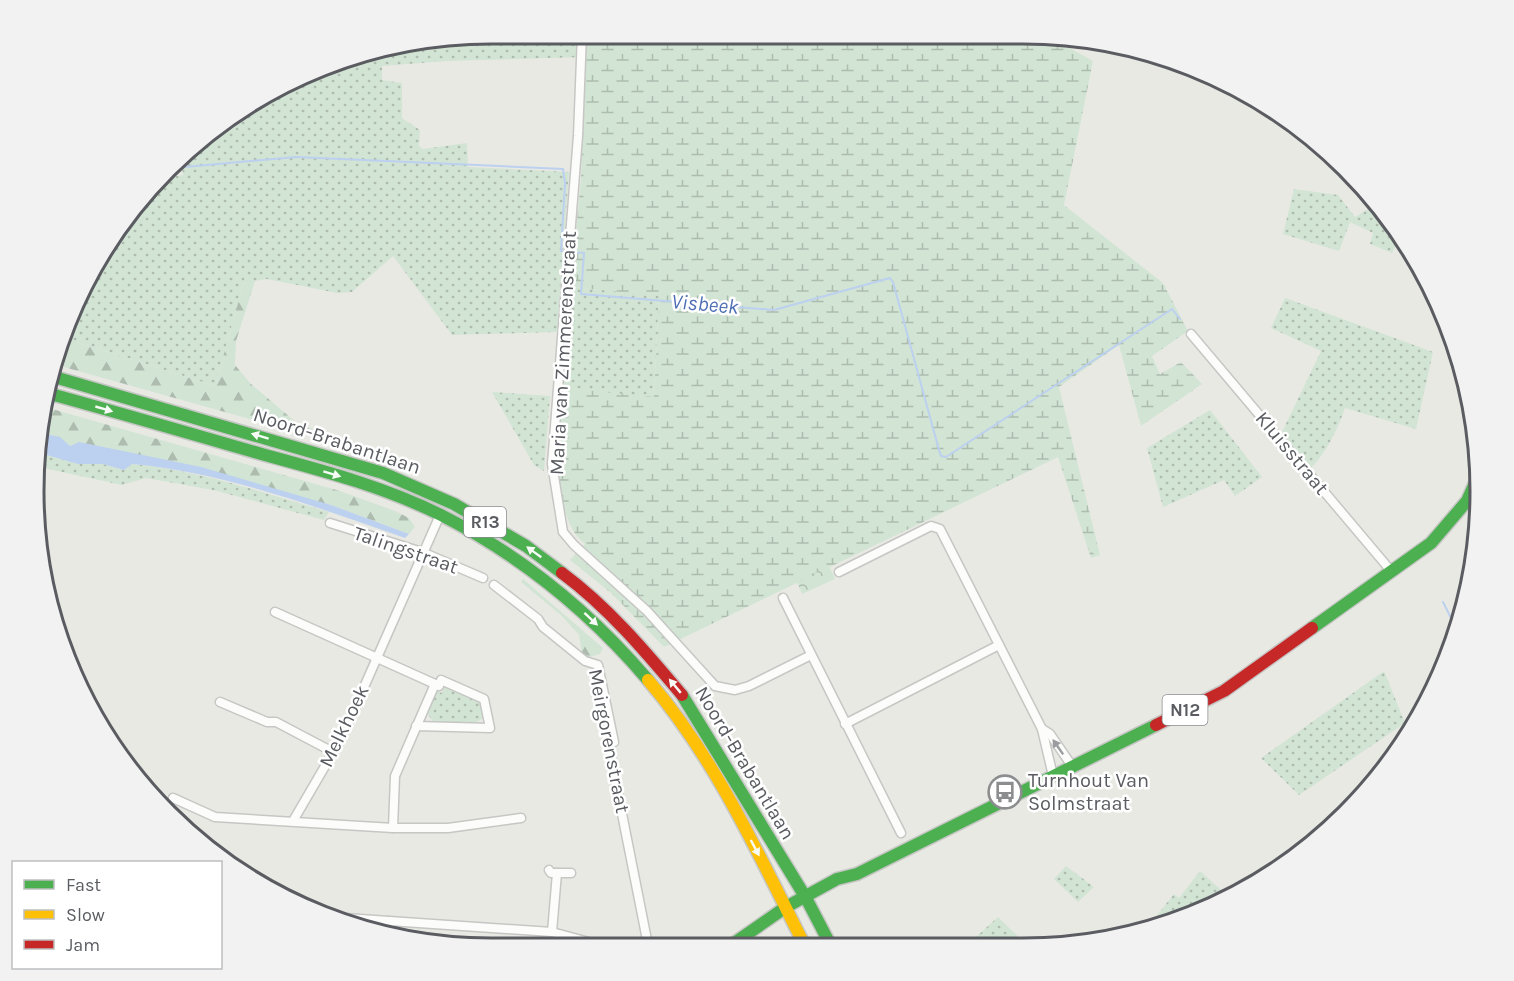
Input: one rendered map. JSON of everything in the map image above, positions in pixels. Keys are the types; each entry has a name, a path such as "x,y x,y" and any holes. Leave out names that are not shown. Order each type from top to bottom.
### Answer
{"main road":[{"name":"Noord-Brabantlaan","path":"58,378 382,473 454,504 526,546 588,592 641,646 688,702 806,898 827,938"},
{"name":"Noord-Brabantlaan","path":"54,395 335,474 440,515 521,562 577,607 612,639 682,722 714,770 801,938"},
{"name":"N12","path":"786,907 837,879 867,869 1224,691 1392,572 1441,533 1470,505"},
{"path":"740,938 786,907"}],"street":[{"name":"Maria van Zimmerenstraat","path":"582,44 578,136 552,464 564,532 574,545 647,611 715,686 735,690 749,686 811,655"},
{"name":"Kluisstraat","path":"1191,334 1392,572"},
{"name":"Melkhoek","path":"293,821 333,753 440,515"},
{"name":"Talingstraat","path":"330,523 422,552 483,578"},
{"path":"839,572 936,525 1042,729 1053,776"},
{"name":"Meirgorenstraat","path":"494,585 538,619 543,627 585,662 598,665 614,742 608,743 647,938"},
{"path":"783,598 901,833"},
{"path":"275,612 439,686 441,680 484,699 490,728 417,726"},
{"path":"845,724 999,645"},
{"path":"393,828 395,776 435,684"},
{"path":"220,702 267,722 276,722 333,753"},
{"path":"1042,729 1050,734 1072,766"},
{"path":"172,798 215,817 393,828 448,828 521,818"},
{"path":"552,932 553,872 571,873"},
{"path":"366,919 552,932 574,938"},
{"path":"388,921 389,926"}],"green space":[{"path":"461,44 586,44 585,57 447,61 382,66 382,80 402,83 402,118 420,130 419,146 423,149 467,143 468,167 569,172 557,332 452,335 393,256 352,292 337,293 267,279 255,281 245,278 215,386 70,340 103,267 119,242 171,177 183,175 182,167 242,119 293,90 347,67 403,52"},
{"path":"587,44 1065,45 1093,61 1064,205 1163,283 1188,331 1152,356 1160,374 1181,362 1202,384 1141,426 1119,345 1059,387 1100,555 1091,558 1058,457 664,647 611,593 570,560 585,544 574,531 566,514 561,493 559,448 563,388 654,397 659,296 571,287 581,178"},
{"path":"1294,189 1338,195 1355,217 1370,208 1398,246 1392,253 1370,244 1373,233 1350,222 1339,251 1283,234"},
{"path":"245,278 255,281 236,341 235,365 251,384 298,424 397,457 395,464 300,433 61,366 70,340 215,386"},
{"path":"571,287 659,295 654,398 563,388"},
{"path":"1285,298 1433,352 1416,429 1345,408 1331,440 1311,468 1282,432 1321,351 1271,328"},
{"path":"492,392 550,396 544,471 534,465"},
{"path":"51,409 340,491 395,511 409,518 415,527 409,534 331,505 79,442 70,446 55,436 48,435"},
{"path":"1210,410 1262,477 1235,496 1224,480 1163,507 1147,448"},
{"path":"45,454 78,464 103,464 124,470 132,464 182,471 329,512 324,520 213,490 146,478 122,485 44,468"},
{"path":"829,566 835,579 802,594 797,582"},
{"path":"523,579 603,648 600,654 583,659 579,635 562,616 521,582"},
{"path":"1384,671 1405,723 1299,795 1261,758"},
{"path":"445,685 480,701 483,718 472,725 434,723 427,713 436,691 442,693"},
{"path":"1066,866 1094,887 1078,902 1054,879"},
{"path":"1200,871 1222,891 1155,917 1174,894 1179,898"},
{"path":"998,917 1020,938 975,938"}],"water":[{"path":"47,434 60,437 70,446 79,442 201,467 331,505 409,534 405,538 270,493 201,475 132,464 124,470 103,464 78,464 45,454"}],"waterway":[{"name":"Visbeek","path":"181,167 296,157 563,169 565,183 561,251 567,252"},
{"name":"Visbeek","path":"572,252 584,253 581,294 774,310 890,278 939,450 941,456 946,457 1172,309 1180,319"},
{"path":"1443,602 1451,619"}],"traffic: fast":[{"path":"58,378 383,473 454,504 526,546 562,573"},
{"path":"54,395 354,480 441,515 499,548 553,587 603,632 648,680"},
{"path":"1312,628 1431,543 1467,501 1470,494"},
{"path":"682,695 806,898 827,938"},
{"path":"786,907 837,879 857,874 1156,725"},
{"path":"741,938 786,907"}],"traffic: slow":[{"path":"648,680 695,742 715,775 753,842 801,938"}],"traffic: jam":[{"path":"562,573 610,615 682,695"},
{"path":"1156,725 1224,691 1312,628"}],"place":[{"name":"Turnhout Van Solmstraat","path":"1005,792"}]}
